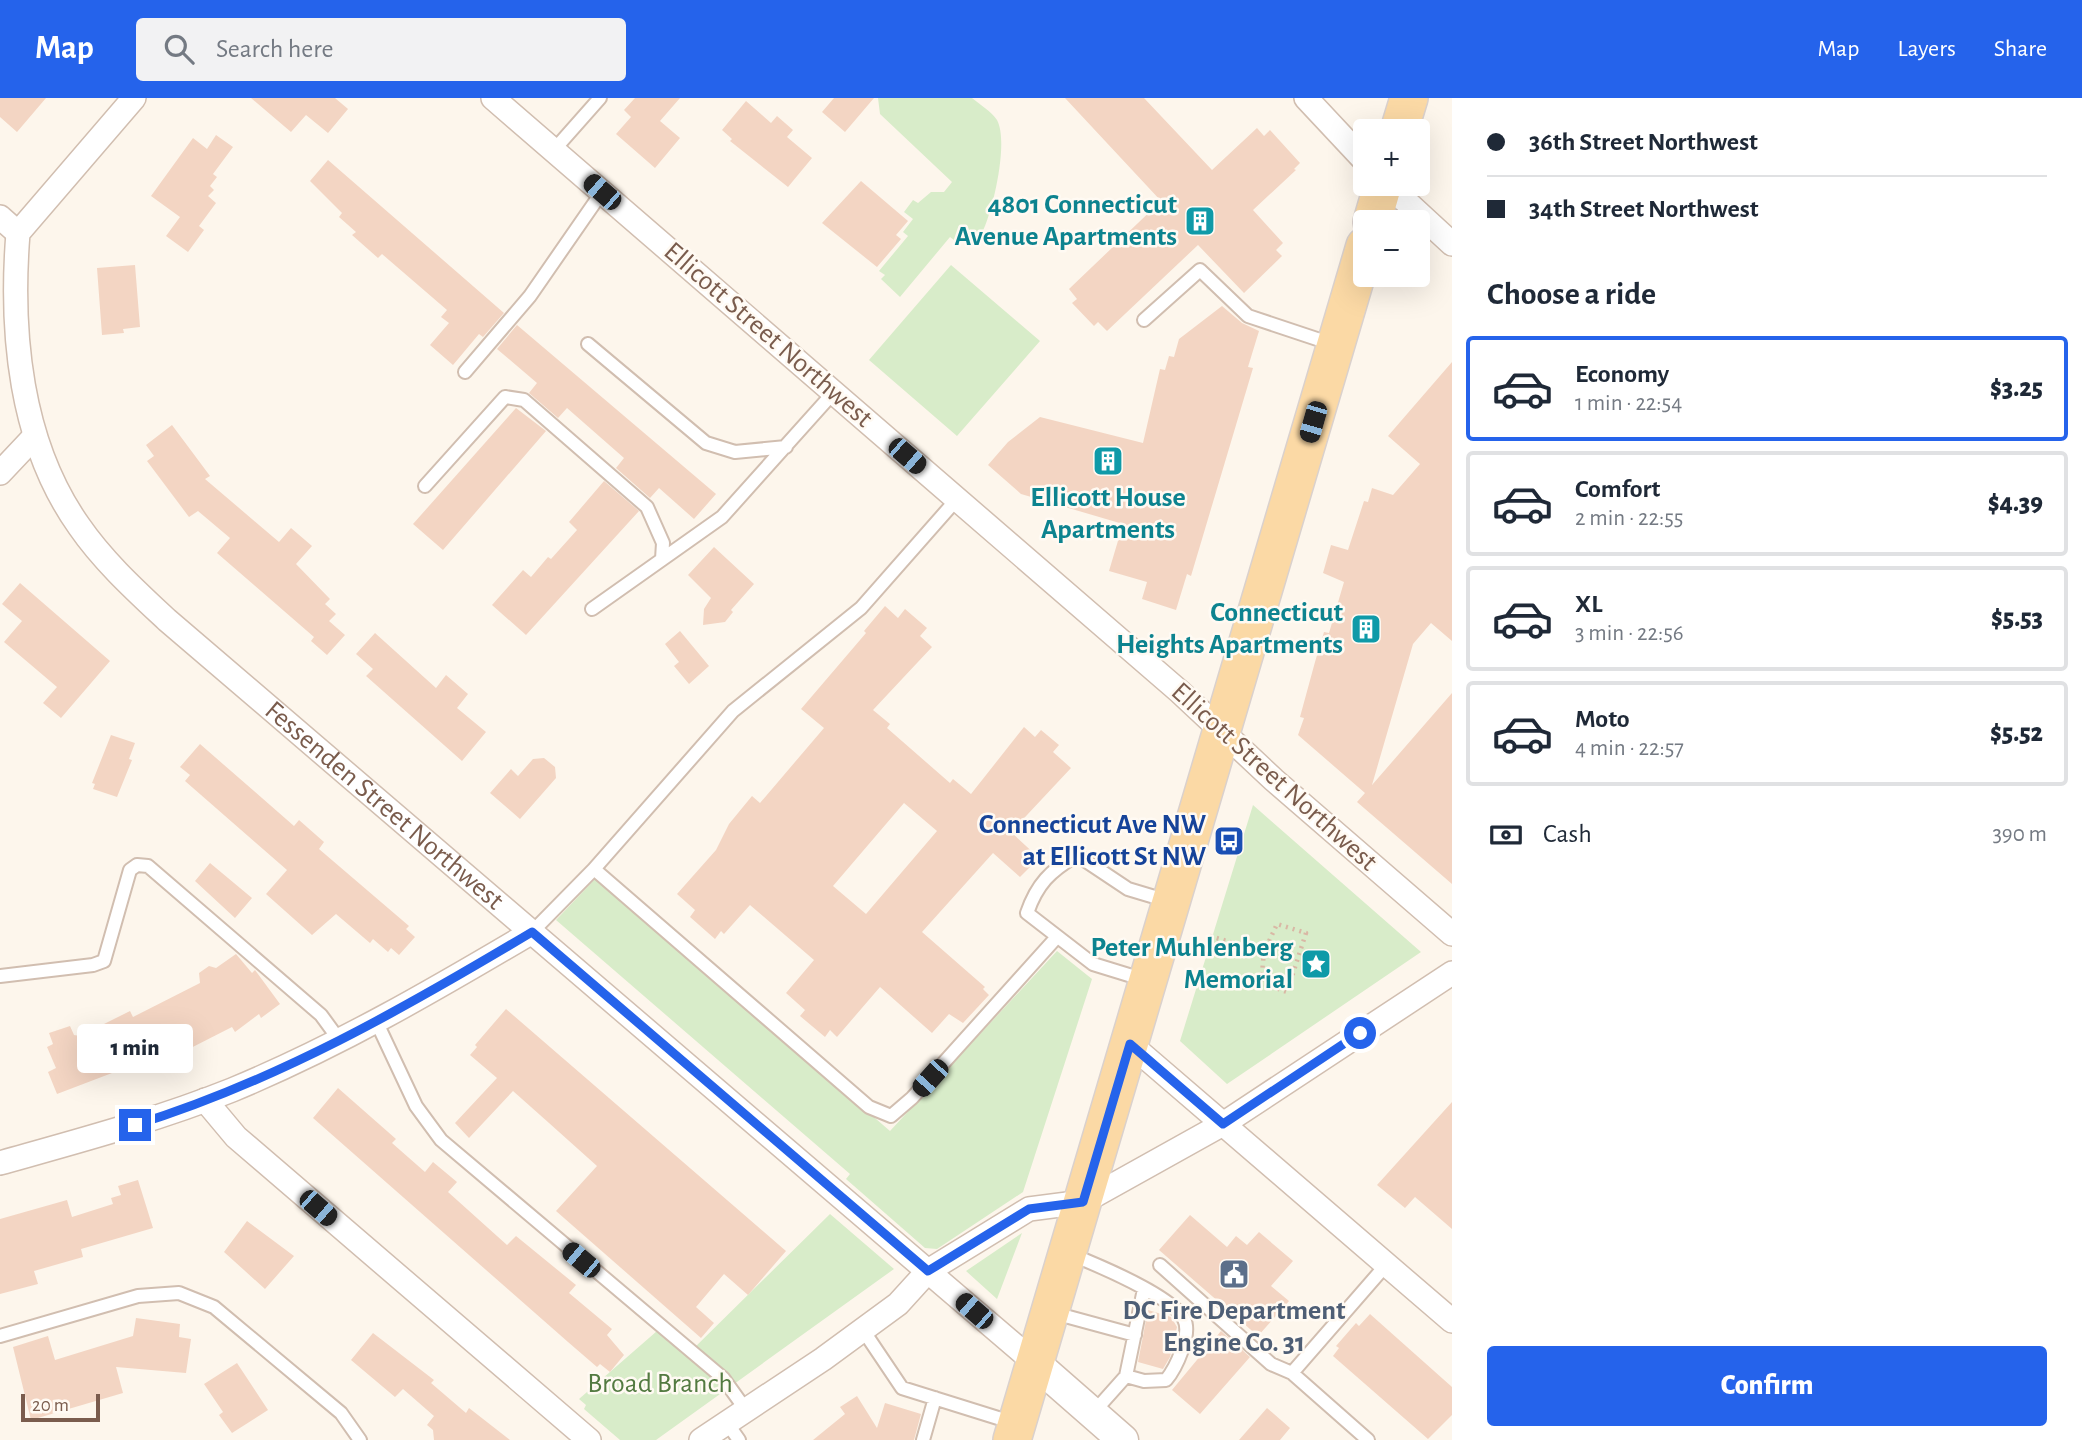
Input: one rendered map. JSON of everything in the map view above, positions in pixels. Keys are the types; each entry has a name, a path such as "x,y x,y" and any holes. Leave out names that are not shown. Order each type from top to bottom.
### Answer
{"main road":[{"path":"1403,119 1409,98"},
{"path":"1015,1432 1353,287"}],"street":[{"path":"0,217 18,233 134,98"},
{"name":"Ellicott Street Northwest","path":"493,98 957,499 1452,934"},
{"path":"1306,98 1353,148"},
{"path":"1398,196 1452,244"},
{"name":"Fessenden Street Northwest","path":"18,233 17,316 27,406 34,437 54,486 79,527 143,597 1123,1440"},
{"path":"0,473 34,437"},
{"path":"0,1163 120,1130 205,1100 377,1023 532,932"},
{"path":"701,1440 733,1431 746,1410 898,1304 928,1271 1029,1209 1083,1202 1223,1124 1452,973"},
{"path":"1130,1044 1452,1321"},
{"path":"205,1100 236,1137 589,1440"}],"lane":[{"path":"554,150 600,98"},
{"path":"465,372 530,296 602,192"},
{"path":"1144,320 1200,270 1248,316 1336,345"},
{"path":"588,344 706,443 735,452 786,447"},
{"path":"592,609 722,517 834,392"},
{"path":"425,486 505,397 524,400 647,508 663,543 662,559"},
{"path":"532,932 594,869 733,711 861,608 957,499"},
{"path":"1148,981 1093,964 1027,913 1035,890 1044,878 1077,855 1128,889 1171,902"},
{"path":"0,976 93,965 104,961 130,870 137,865 148,866 321,1015 340,1041"},
{"path":"594,869 869,1107 891,1116 912,1098 1056,938"},
{"path":"377,1023 416,1106 440,1140 723,1378 746,1410"},
{"path":"1068,1254 1123,1275 1184,1318 1186,1329 1175,1370 1166,1380 1143,1381 1126,1376"},
{"path":"1160,1265 1271,1364 1292,1373 1368,1440"},
{"path":"1292,1373 1387,1265"},
{"path":"1093,1414 1126,1376 1144,1289"},
{"path":"0,1336 138,1296 179,1293 214,1307 341,1413 360,1440"},
{"path":"1051,1312 1135,1335"},
{"path":"863,1330 902,1388 935,1398 1015,1432"},
{"path":"923,1440 935,1398"}],"path":[{"path":"1277,924 1306,933 1287,992 1261,983 1264,951 1277,924"},
{"path":"1210,936 1264,951"}],"green space":[{"path":"878,98 972,98 995,117 1000,130 998,176 991,209 982,233 958,243 950,237 900,297 881,279 885,275 879,271 908,236 903,232 913,219 904,212 913,200 918,203 931,192 944,192 952,182 880,114"},
{"path":"951,265 1040,341 957,436 869,360"},
{"path":"1253,805 1421,952 1227,1084 1180,1041"},
{"path":"596,878 890,1131 1057,951 1092,979 1023,1192 937,1249 925,1248 846,1179 850,1174 556,920"},
{"name":"Broad Branch","path":"830,1214 894,1269 656,1440 620,1440 584,1409 586,1405 579,1399 657,1331 689,1353"},
{"path":"1022,1233 997,1299 966,1271"}],"building":[{"path":"0,98 46,98 17,132 0,117"},
{"path":"251,98 335,98 348,109 328,133 306,115 291,132"},
{"path":"635,98 680,98 660,121 680,138 655,168 616,134 631,117 624,110"},
{"path":"834,98 874,98 845,132 822,112"},
{"name":"4801 Connecticut Avenue Apartments","path":"1065,98 1144,98 1212,170 1257,128 1264,136 1270,130 1300,163 1294,169 1296,170 1253,210 1283,243 1276,250 1282,256 1244,293 1198,245 1107,331 1098,322 1094,326 1072,303 1077,299 1069,289 1161,201"},
{"path":"746,101 771,123 777,116 793,130 787,137 812,158 788,187 730,141 732,139 722,130"},
{"path":"216,135 233,147 213,174 217,177 210,186 214,190 208,196 216,203 199,226 204,230 188,252 166,236 180,217 151,196 193,138 207,149"},
{"path":"328,160 504,313 483,337 479,334 453,365 430,345 449,323 441,317 447,310 382,254 378,258 352,235 356,232 339,217 342,213 310,181"},
{"path":"861,181 908,221 896,235 901,239 877,267 822,223"},
{"path":"135,265 140,327 123,329 124,333 102,335 97,268"},
{"name":"Ellicott House Apartments","path":"1222,306 1242,323 1259,331 1248,367 1253,368 1191,576 1187,574 1176,610 1142,599 1147,582 1109,571 1123,524 1021,494 988,465 1008,442 1040,417 1143,443 1160,369 1165,370 1169,356 1174,357 1179,339"},
{"path":"517,325 716,494 694,519 659,488 650,498 616,468 624,458 567,408 558,418 529,393 537,383 497,349"},
{"path":"1452,362 1452,641 1431,623 1413,644 1372,785 1452,693 1452,884 1357,802 1365,793 1298,735 1304,718 1300,717 1324,632 1329,633 1344,582 1323,573 1331,545 1348,550 1364,501 1368,502 1372,488 1393,495 1420,464 1388,436"},
{"path":"516,408 546,431 443,550 413,524"},
{"path":"172,425 210,476 205,479 279,542 291,528 312,546 296,564 330,599 325,604 336,614 329,621 345,635 327,655 311,641 314,637 217,553 230,538 198,511 189,517 147,461 154,456 146,445"},
{"path":"604,481 639,511 526,635 492,605 523,570 531,577 548,557 551,559 577,530 569,522"},
{"path":"714,547 754,584 731,610 733,612 725,622 703,625 704,609 711,598 688,575"},
{"path":"20,583 110,661 61,718 43,703 57,687 4,642 22,621 2,604"},
{"path":"885,606 898,618 905,609 927,628 920,636 932,647 873,710 890,724 887,728 950,783 953,779 971,794 1024,727 1035,737 1041,730 1059,745 1053,752 1071,768 1011,832 1039,858 1020,877 993,853 922,932 985,987 983,989 989,995 963,1023 949,1014 932,1033 880,987 837,1037 830,1030 825,1037 800,1016 805,1010 786,993 814,960 750,905 724,934 721,931 715,939 690,917 695,910 677,894 716,850 729,824 752,796 760,803 824,728 801,709 866,633 864,631","holes":["904,803 937,831 866,914 833,886"]},
{"path":"680,631 709,666 689,684 674,666 679,662 665,644"},
{"path":"375,633 436,688 446,675 468,694 457,708 486,732 462,761 366,676 373,669 356,654"},
{"path":"111,735 135,743 129,759 132,760 117,797 93,789 95,784 92,783"},
{"path":"200,744 294,826 299,820 324,842 319,849 409,926 406,929 415,937 399,955 391,948 388,952 373,939 370,943 336,914 312,935 266,894 287,870 185,781 190,775 180,767"},
{"path":"544,758 555,767 556,778 520,819 490,793 511,769 518,776 533,759"},
{"path":"210,863 252,898 235,918 195,881"},
{"path":"236,954 252,973 255,970 280,1004 261,1018 259,1014 235,1032 232,1027 177,1055 167,1035 127,1054 133,1065 57,1094 48,1072 56,1068 47,1047 53,1044 49,1033 70,1026 74,1035 80,1036 130,1011 133,1017 200,983 199,973 209,966 216,968"},
{"path":"506,1009 786,1251 748,1295 724,1274 696,1307 714,1323 701,1338 556,1211 597,1166 513,1091 469,1138 455,1123 497,1078 470,1055 477,1047 475,1045"},
{"path":"338,1088 396,1139 392,1143 425,1172 433,1162 457,1182 448,1192 507,1245 516,1236 576,1285 569,1293 612,1329 607,1335 624,1355 610,1372 600,1364 597,1367 313,1118"},
{"path":"1452,1102 1452,1229 1415,1197 1405,1208 1377,1185"},
{"path":"138,1180 153,1228 81,1249 83,1257 34,1271 38,1284 0,1294 0,1219 67,1200 72,1217 113,1204 111,1198 121,1195 118,1186"},
{"name":"DC Fire Department Engine Co. 31","path":"1190,1215 1227,1247 1236,1236 1247,1245 1259,1232 1293,1261 1271,1286 1289,1301 1258,1336 1159,1250"},
{"path":"247,1221 294,1256 265,1289 224,1252"},
{"path":"1148,1310 1171,1317 1177,1327 1170,1357 1163,1369 1138,1362"},
{"path":"1370,1314 1452,1387 1452,1415 1428,1439 1333,1356 1339,1348 1336,1346 1356,1323 1359,1326"},
{"path":"136,1318 180,1324 179,1337 191,1339 186,1373 116,1367 123,1393 31,1420 13,1347 48,1336 55,1360 133,1336"},
{"path":"1221,1331 1250,1357 1200,1414 1172,1390"},
{"path":"373,1333 434,1380 431,1383 466,1413 469,1408 510,1440 434,1440 433,1430 427,1425 434,1416 403,1389 395,1397 351,1360"},
{"path":"237,1363 268,1410 232,1433 219,1415 223,1412 204,1384"},
{"path":"857,1396 877,1428 885,1403 921,1414 914,1440 813,1440 845,1414 840,1407"},
{"path":"1267,1408 1290,1428 1280,1440 1239,1440"}],"place":[{"name":"4801 Connecticut Avenue Apartments","path":"1200,221"},
{"name":"Ellicott House Apartments","path":"1108,461"},
{"name":"Connecticut Heights Apartments","path":"1366,629"},
{"name":"Connecticut Ave NW at Ellicott St NW","path":"1229,841"},
{"name":"Peter Muhlenberg Memorial","path":"1316,964"},
{"name":"DC Fire Department Engine Co. 31","path":"1234,1274"}],"route":[{"path":"135,1125 233,1089 377,1023 532,932 928,1271 1029,1209 1083,1202 1130,1044 1223,1124 1360,1033"}]}
